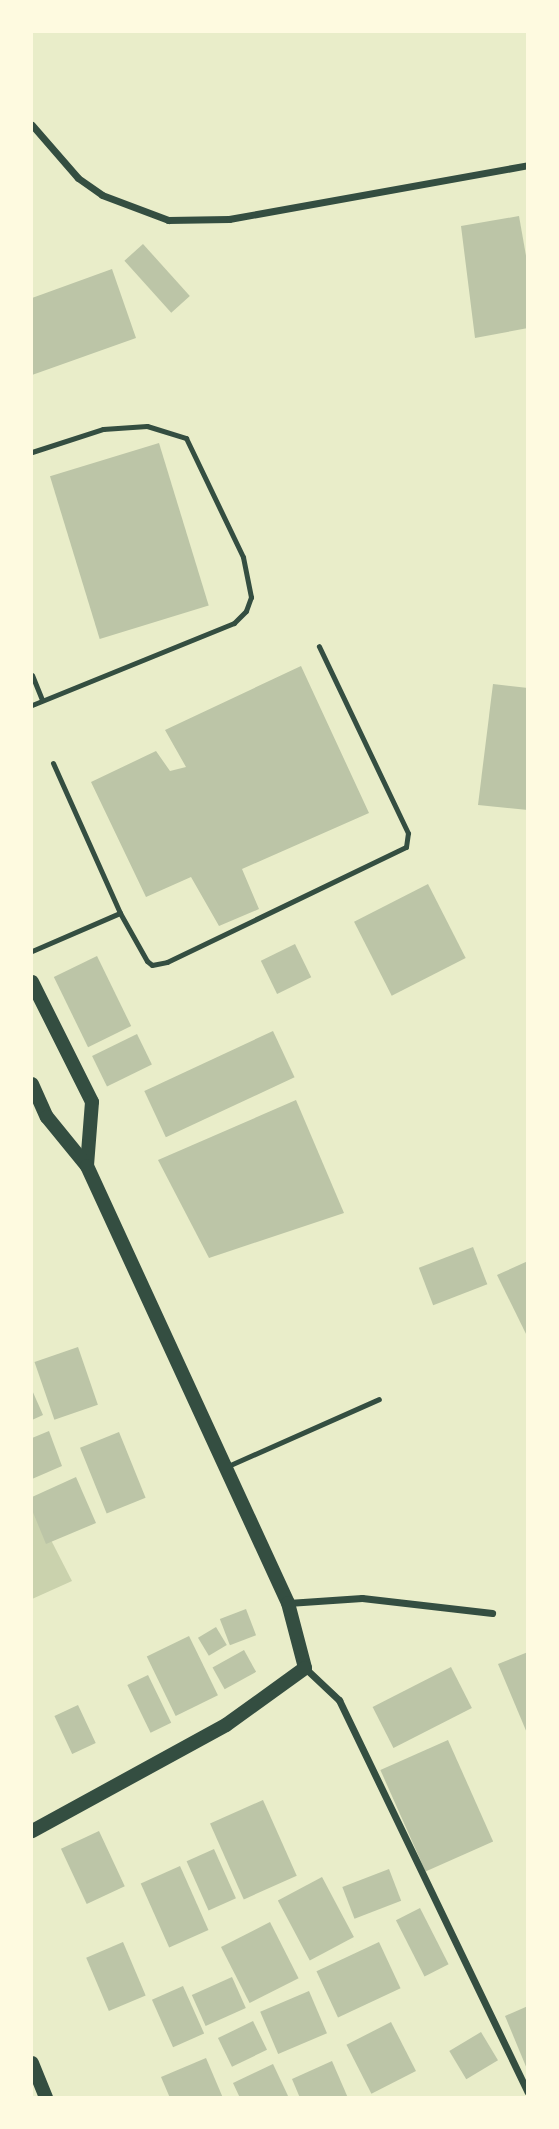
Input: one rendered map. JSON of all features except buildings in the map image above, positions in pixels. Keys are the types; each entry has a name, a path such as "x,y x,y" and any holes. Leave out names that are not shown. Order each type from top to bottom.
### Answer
{"main road":[{"path":"32,982 92,1102 86,1166"},
{"path":"32,1084 47,1117 86,1166 222,1468 288,1604 305,1668 226,1725 32,1831"},
{"path":"32,2063 46,2098"}],"street":[{"path":"32,125 78,178 102,195 168,220 229,219 527,165"},
{"path":"288,1604 362,1598 492,1613"},
{"path":"305,1668 339,1700 527,2092"}],"lane":[{"path":"32,452 103,429 147,426 186,438 243,557 251,583 246,611 233,623 32,705"},
{"path":"53,763 120,913 147,961 159,965 406,847 408,832 319,646"},
{"path":"32,676 42,701"},
{"path":"32,951 120,913"},
{"path":"222,1468 379,1399"}],"green space":[{"path":"32,1503 72,1581 32,1599"}]}
